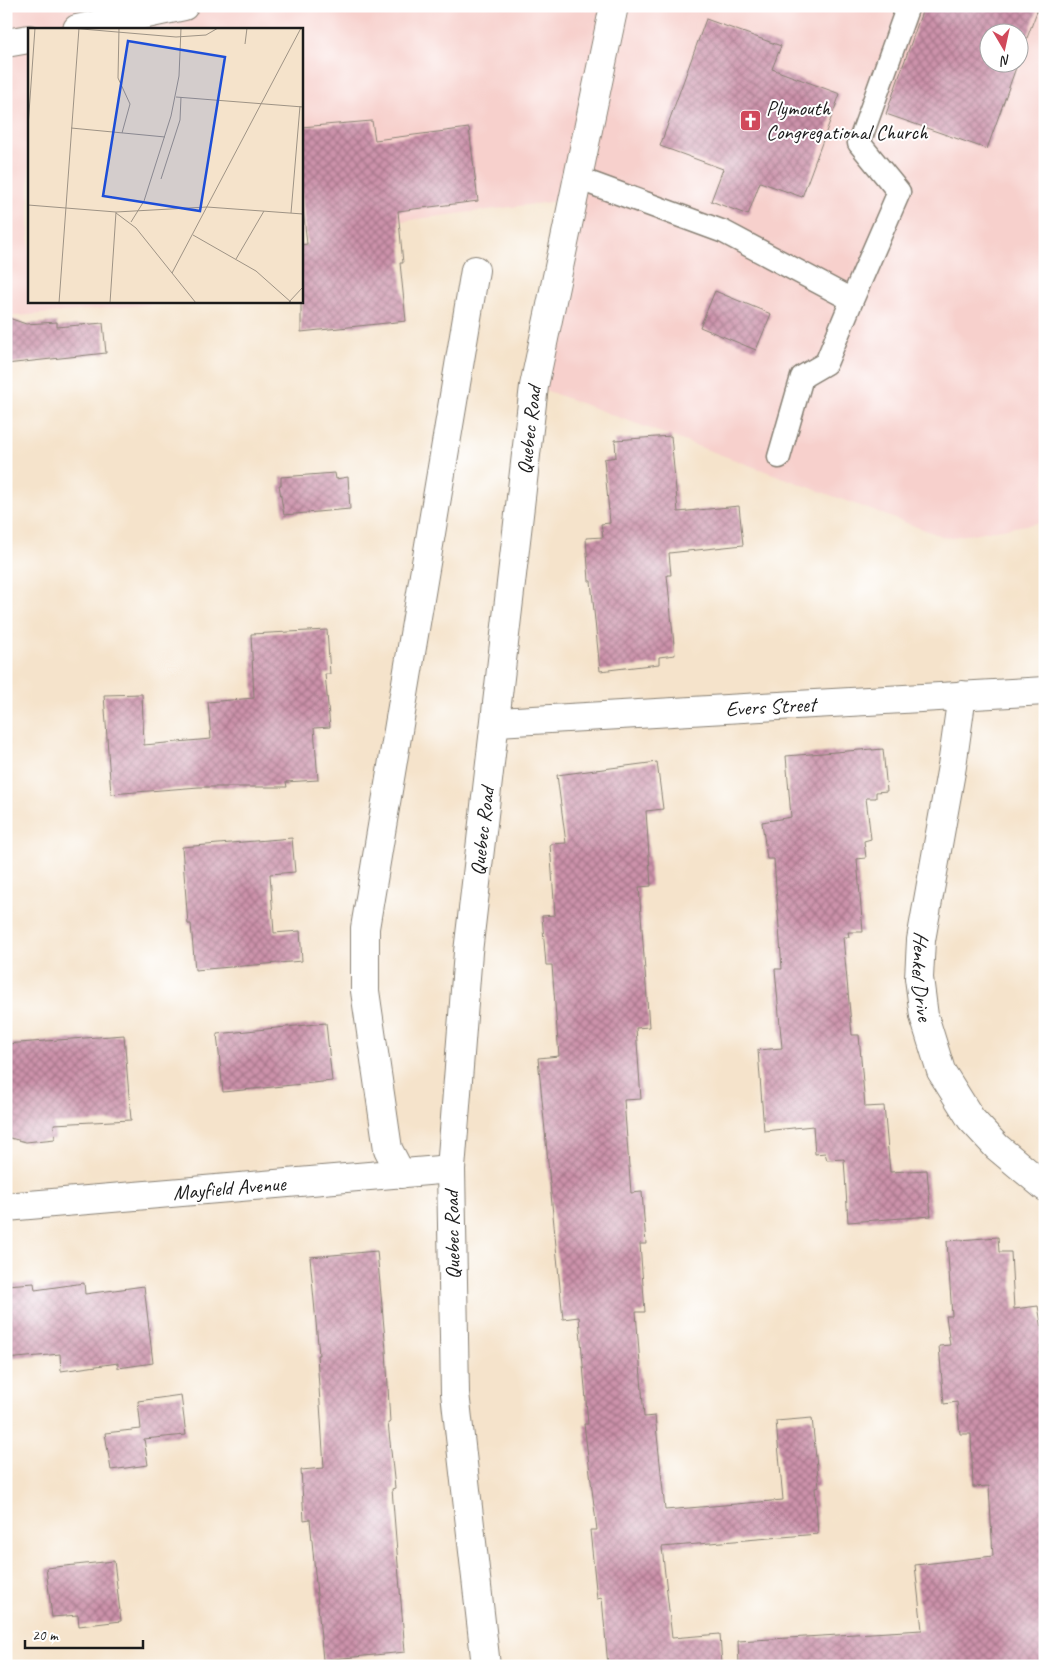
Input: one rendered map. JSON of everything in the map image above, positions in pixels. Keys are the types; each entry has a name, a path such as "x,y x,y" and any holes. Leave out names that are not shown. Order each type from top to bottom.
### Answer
{"street":[{"path":"82,28 184,6"},
{"name":"Quebec Road","path":"486,1666 455,1393 451,1170 468,952 534,386 614,6"},
{"path":"6,43 28,39"},
{"path":"401,1174 388,1149 365,991 365,928 475,270"},
{"name":"Evers Street","path":"496,722 1045,691"},
{"name":"Henkel Drive","path":"962,695 952,766 921,940 920,978 924,1016 941,1071 971,1119 997,1147 1045,1187"},
{"name":"Mayfield Avenue","path":"6,1207 451,1170"}],"lane":[{"path":"779,457 802,377 826,363 899,192 860,144 908,6"},
{"path":"577,178 724,232 852,300"}],"shaded area":[{"path":"6,6 1045,6 1045,522 947,538 534,386 573,199 302,234 302,28 28,28 28,302 177,302 6,317"}],"building":[{"path":"924,6 1039,6 1028,35 1028,22 978,22 978,72 1014,72 987,149 886,114"},
{"name":"Plymouth Congregational Church","path":"706,19 781,46 772,69 840,94 802,197 760,182 748,215 711,201 723,169 660,146"},
{"path":"372,121 375,140 469,128 478,201 398,211 403,263 400,263 406,321 301,332 302,245 307,244 302,199 302,127"},
{"path":"715,291 771,314 756,350 700,327"},
{"path":"6,317 26,324 57,322 57,327 103,323 106,353 6,364"},
{"path":"671,436 678,512 739,506 743,545 669,553 671,575 667,575 675,655 659,657 659,664 600,671 591,581 589,581 586,538 603,537 601,524 610,523 604,459 616,457 615,440"},
{"path":"335,473 336,479 348,477 350,509 284,515 279,485 281,485 281,477"},
{"path":"327,630 330,674 325,674 330,727 314,728 318,780 286,782 287,787 199,787 111,794 104,695 142,694 144,745 211,739 208,702 254,698 251,634"},
{"path":"883,749 887,791 876,792 876,798 866,798 871,839 864,841 866,858 857,859 863,932 848,932 849,937 843,937 852,1035 859,1035 865,1107 884,1106 890,1172 927,1170 931,1216 848,1222 844,1159 827,1160 825,1153 815,1154 813,1126 764,1131 758,1050 782,1048 775,969 782,969 774,859 767,859 762,822 791,817 786,756"},
{"path":"657,762 663,809 646,811 651,886 639,887 649,1027 636,1028 641,1099 624,1100 631,1193 642,1192 646,1244 640,1244 645,1312 636,1312 644,1417 655,1416 665,1510 783,1500 776,1421 812,1418 819,1487 815,1488 818,1534 662,1547 672,1638 720,1634 722,1666 608,1666 602,1598 597,1599 590,1530 597,1530 584,1424 588,1424 579,1317 563,1319 538,1058 559,1056 552,965 546,965 542,916 555,915 550,844 566,843 557,775"},
{"path":"292,838 295,872 270,874 274,933 300,931 302,961 195,970 191,924 188,924 182,847"},
{"path":"326,1023 332,1081 223,1092 217,1034"},
{"path":"124,1035 131,1120 54,1124 55,1139 26,1142 6,1137 6,1044"},
{"path":"998,1237 999,1252 1011,1252 1014,1309 1038,1306 1045,1345 1040,1346 1041,1352 1039,1353 1045,1409 1045,1666 739,1666 738,1641 922,1630 915,1565 993,1556 989,1486 973,1487 971,1434 960,1434 957,1402 944,1404 939,1346 950,1345 946,1316 952,1316 947,1241"},
{"path":"377,1251 386,1350 390,1423 388,1423 395,1488 392,1489 405,1652 323,1660 310,1519 304,1520 301,1470 324,1468 317,1355 319,1355 310,1257"},
{"path":"34,1283 35,1290 84,1283 85,1294 144,1286 153,1363 118,1368 118,1363 61,1371 60,1354 6,1359 6,1285"},
{"path":"181,1395 186,1435 144,1439 148,1465 111,1470 105,1433 141,1429 138,1401"},
{"path":"114,1561 121,1621 79,1626 78,1615 52,1617 46,1568"}],"place":[{"name":"Plymouth Congregational Church","path":"750,120"}]}
